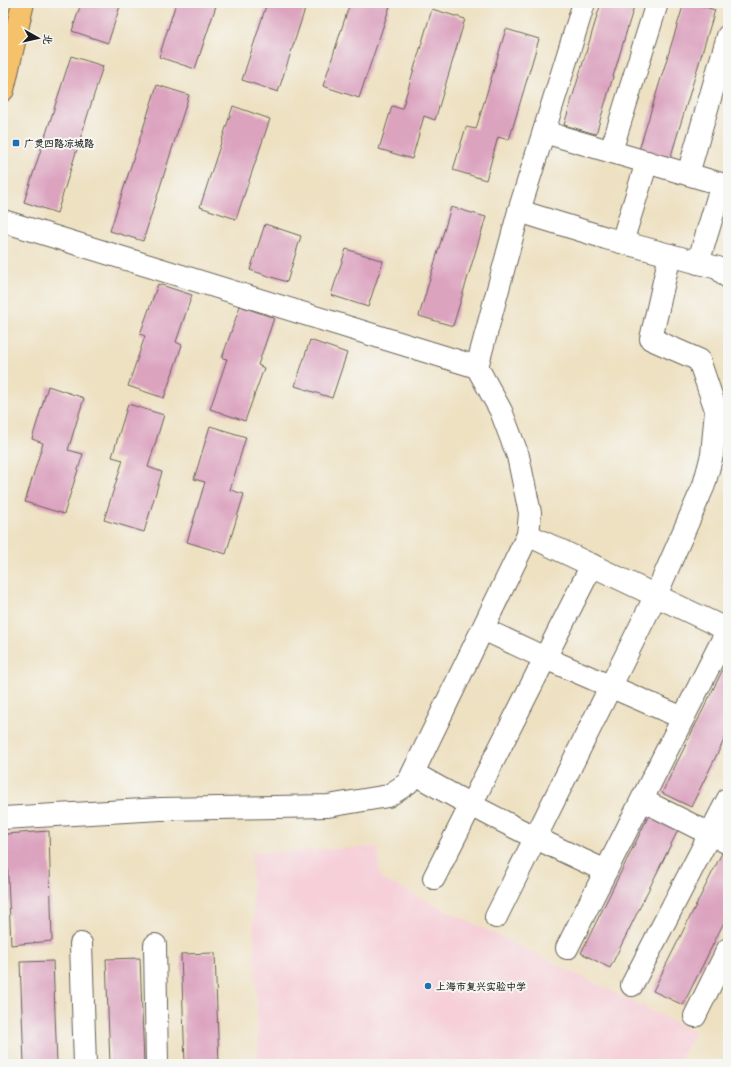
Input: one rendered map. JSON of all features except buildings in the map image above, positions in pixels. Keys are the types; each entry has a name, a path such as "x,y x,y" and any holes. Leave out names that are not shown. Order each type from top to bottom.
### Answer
{"main road":[{"path":"3,90 23,3"}],"street":[{"path":"3,818 161,809 328,806 388,796 408,783 528,535 530,513 518,456 501,411 477,367 519,211 584,3"},
{"path":"611,152 657,3"},
{"path":"688,174 728,36"},
{"path":"544,132 725,185 698,263"},
{"path":"622,242 647,162"},
{"path":"519,211 622,242 718,268 728,277"},
{"path":"3,221 477,367"},
{"path":"496,917 656,595 704,485 712,455 716,410 699,360 651,339 670,255"},
{"path":"528,535 728,629 567,948"},
{"path":"434,878 592,565"},
{"path":"483,629 610,687 683,718"},
{"path":"413,773 471,806 535,839 606,871"},
{"path":"632,985 719,839 728,799"},
{"path":"642,800 719,839"},
{"path":"81,944 85,1064"},
{"path":"156,945 157,1064"},
{"path":"695,1016 728,949"}],"shaded area":[{"name":"上海市复兴实验中学","path":"378,847 380,878 695,1032 677,1064 259,1064 251,853"}],"place":[{"name":"广灵四路凉城路","path":"16,143"},
{"name":"上海市复兴实验中学","path":"428,986"}]}
